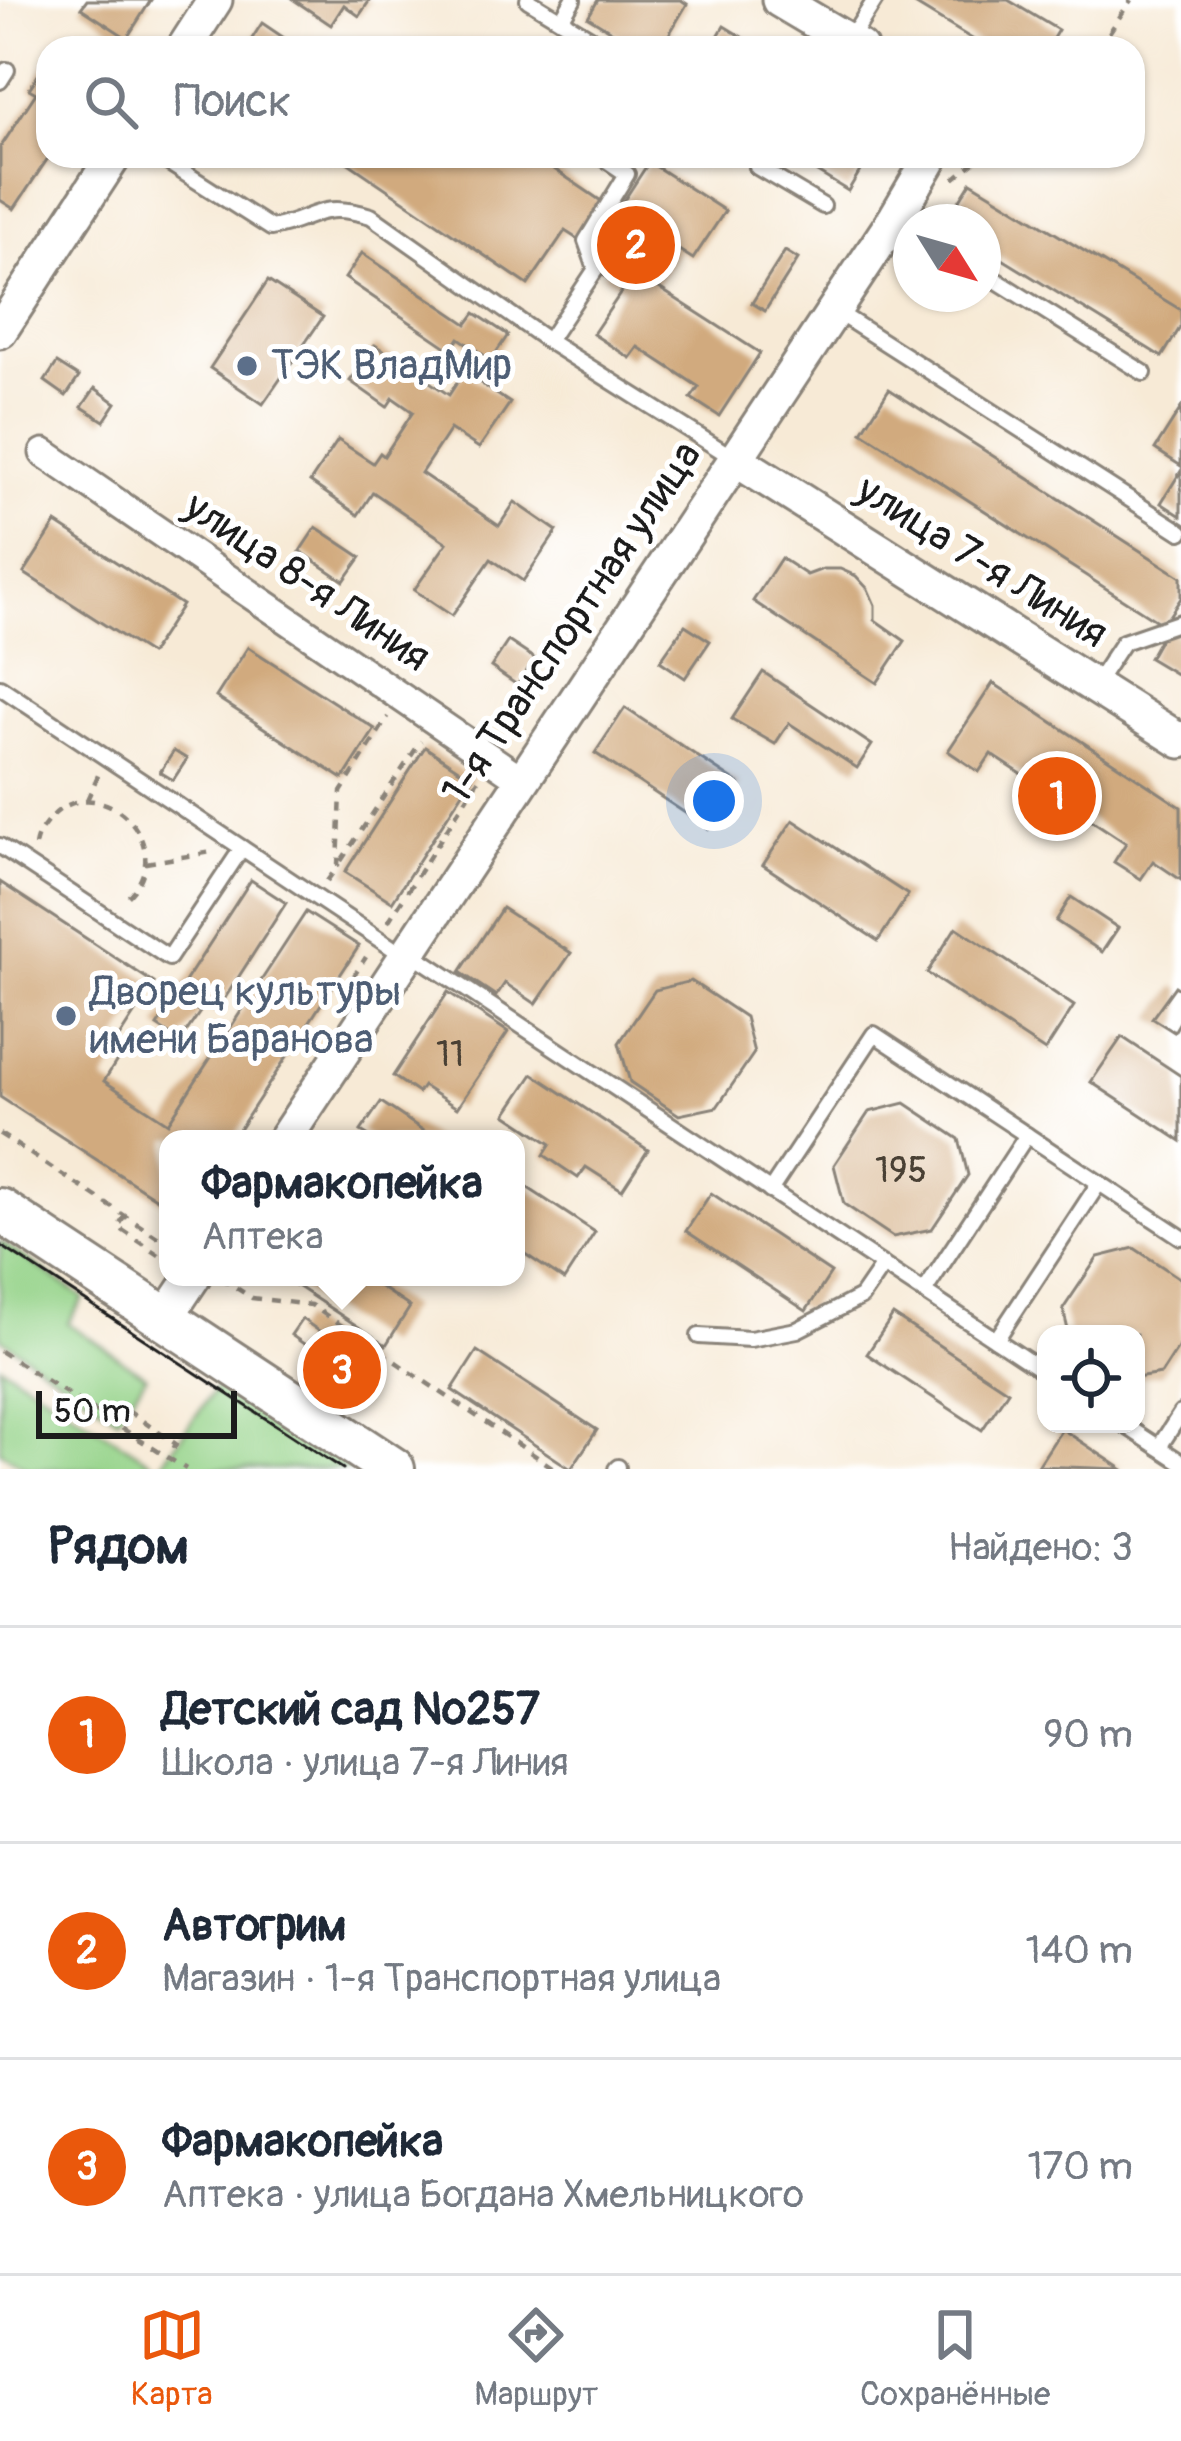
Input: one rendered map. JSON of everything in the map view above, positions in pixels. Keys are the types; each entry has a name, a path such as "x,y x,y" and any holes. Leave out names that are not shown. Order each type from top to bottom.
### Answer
{"main road":[{"path":"0,1210 393,1469"}],"street":[{"path":"192,36 215,0"},
{"path":"779,0 833,36"},
{"path":"0,331 106,168"},
{"name":"1-я Транспортная улица","path":"911,204 927,168"},
{"name":"1-я Транспортная улица","path":"290,1130 398,949 522,780 834,310 893,235"},
{"name":"улица 8-я Линия","path":"44,453 522,780"},
{"name":"улица 7-я Линия","path":"735,459 1181,741"},
{"path":"165,1319 174,1286"}],"lane":[{"path":"528,0 588,36"},
{"path":"561,20 572,0"},
{"path":"849,36 874,0"},
{"path":"177,168 271,228 343,208 371,216 548,341 735,459"},
{"path":"548,341 596,269 586,241 627,174 618,168"},
{"path":"759,168 823,206"},
{"path":"1001,283 1144,374"},
{"path":"834,310 1181,532"},
{"path":"1094,686 1123,642 1181,622"},
{"path":"0,687 1037,1367"},
{"path":"0,846 169,958 242,848"},
{"path":"770,1190 874,1034 1181,1237"},
{"path":"923,1292 1027,1135"},
{"path":"995,1340 1100,1183"},
{"path":"699,1336 750,1339 797,1330 861,1298 883,1265"},
{"path":"1159,1447 1181,1413"},
{"path":"1138,1433 1181,1462"}],"path":[{"path":"1107,36 1131,0"},
{"path":"945,193 968,168"},
{"path":"338,866 341,792 401,697"},
{"path":"316,897 434,720"},
{"path":"339,999 398,949 480,777"},
{"path":"32,868 37,835 57,810 88,800 118,808 140,831 146,862 134,892 105,916"},
{"path":"146,862 242,848"},
{"path":"0,1134 159,1238"},
{"path":"125,1216 118,1227 159,1255"},
{"path":"233,1286 252,1298 311,1305 555,1469"},
{"path":"0,1351 185,1469"},
{"path":"128,1412 176,1444 168,1457"}],"green space":[{"path":"0,1241 84,1298 68,1323 146,1376 118,1418 0,1338"},
{"path":"0,1365 159,1467 223,1378 362,1469 28,1469 0,1451"}],"building":[{"path":"87,0 151,0 128,36 81,8"},
{"path":"294,0 370,0 359,16 344,5 331,25"},
{"path":"598,0 681,0 687,4 668,36 619,36 588,17"},
{"path":"908,0 1008,0 1058,30 1054,36 967,36"},
{"path":"262,23 281,36 254,36"},
{"path":"724,26 740,36 718,36"},
{"path":"36,93 36,168 41,168 14,209 0,200 0,148"},
{"path":"356,168 553,168 604,203 579,240 565,231 528,285"},
{"path":"645,168 658,168 725,211 693,259 679,250 656,286 760,353 719,416 691,398 699,387 638,347 630,358 593,334 624,288 603,275 614,258 595,245"},
{"path":"811,168 862,168 848,191"},
{"path":"971,182 1181,310 1181,326 1162,357 1001,258 1001,204 957,204"},
{"path":"785,251 798,259 765,311 752,303"},
{"path":"362,253 467,324 475,313 508,335 491,360 459,338 451,350 345,278"},
{"path":"268,281 323,317 263,404 210,368"},
{"path":"375,345 449,395 464,372 510,403 479,448 450,429 421,473 499,526 515,502 557,531 523,581 491,559 452,616 414,590 447,543 373,492 358,515 310,482 338,440 373,463 380,453 384,456 413,412 393,398 387,407 350,381"},
{"path":"57,363 79,377 66,396 45,381"},
{"path":"95,388 116,403 104,421 82,407"},
{"path":"889,389 1181,577 1181,598 1163,625 862,432"},
{"path":"1181,408 1181,466 1155,449"},
{"path":"1181,471 1181,516 1161,503"},
{"path":"56,523 182,605 150,654 24,573"},
{"path":"316,527 361,557 344,581 300,551"},
{"path":"781,558 807,575 840,569 856,576 868,589 875,620 905,641 877,683 753,601"},
{"path":"685,625 710,641 685,678 660,661"},
{"path":"1166,628 1181,637 1181,677 1149,658"},
{"path":"508,641 535,659 517,685 491,667"},
{"path":"248,647 375,729 343,779 216,697"},
{"path":"763,672 872,745 857,768 789,723 775,744 732,719"},
{"path":"993,683 1181,807 1181,880 1153,861 1141,879 1114,862 1126,843 991,754 979,772 948,751"},
{"path":"625,708 739,784 709,829 595,753"},
{"path":"425,747 472,778 392,902 345,872"},
{"path":"174,751 187,759 173,780 160,772"},
{"path":"793,820 908,895 878,941 763,865"},
{"path":"251,880 286,903 216,1012 181,988"},
{"path":"0,882 154,983 112,1048 121,1054 104,1081 168,1123 306,912 359,946 239,1130 159,1130 159,1200 0,1097"},
{"path":"1071,897 1118,928 1102,952 1056,921"},
{"path":"502,908 571,953 536,1004 505,983 496,996 460,972"},
{"path":"956,927 1074,1006 1045,1051 927,973"},
{"path":"691,981 745,1017 754,1053 717,1107 679,1115 630,1082 619,1043 655,990"},
{"path":"1175,986 1181,990 1181,1020 1174,1032 1152,1018"},
{"path":"448,992 508,1032 457,1108 423,1086 418,1093 393,1076"},
{"path":"176,997 200,1012 180,1041 157,1026"},
{"path":"1122,1037 1181,1076 1181,1141 1091,1082"},
{"path":"533,1074 648,1150 622,1190 586,1167 578,1178 544,1155 551,1144 506,1114"},
{"path":"381,1102 423,1130 362,1130"},
{"path":"905,1103 959,1139 968,1175 932,1229 893,1237 844,1204 834,1165 869,1112"},
{"path":"525,1186 595,1232 564,1280 525,1254"},
{"path":"711,1193 831,1273 806,1311 686,1231"},
{"path":"1134,1248 1181,1279 1181,1343 1161,1374 1145,1377 1145,1325 1067,1325 1063,1309 1098,1257"},
{"path":"297,1286 378,1286 410,1307 386,1345"},
{"path":"893,1315 1008,1391 982,1430 867,1354"},
{"path":"302,1319 369,1366 358,1382 291,1335"},
{"path":"477,1351 597,1430 571,1469 452,1390"},
{"path":"1059,1433 1068,1433 1122,1469 1038,1466"}],"tram line":[{"path":"0,1245 343,1469"}],"place":[{"name":"Автогрим","path":"636,245"},
{"name":"ТЭК ВладМир","path":"247,366"},
{"name":"Детский сад №257","path":"1057,796"},
{"name":"Дворец культуры имени Баранова","path":"66,1016"},
{"name":"Фармакопейка","path":"342,1370"}]}
